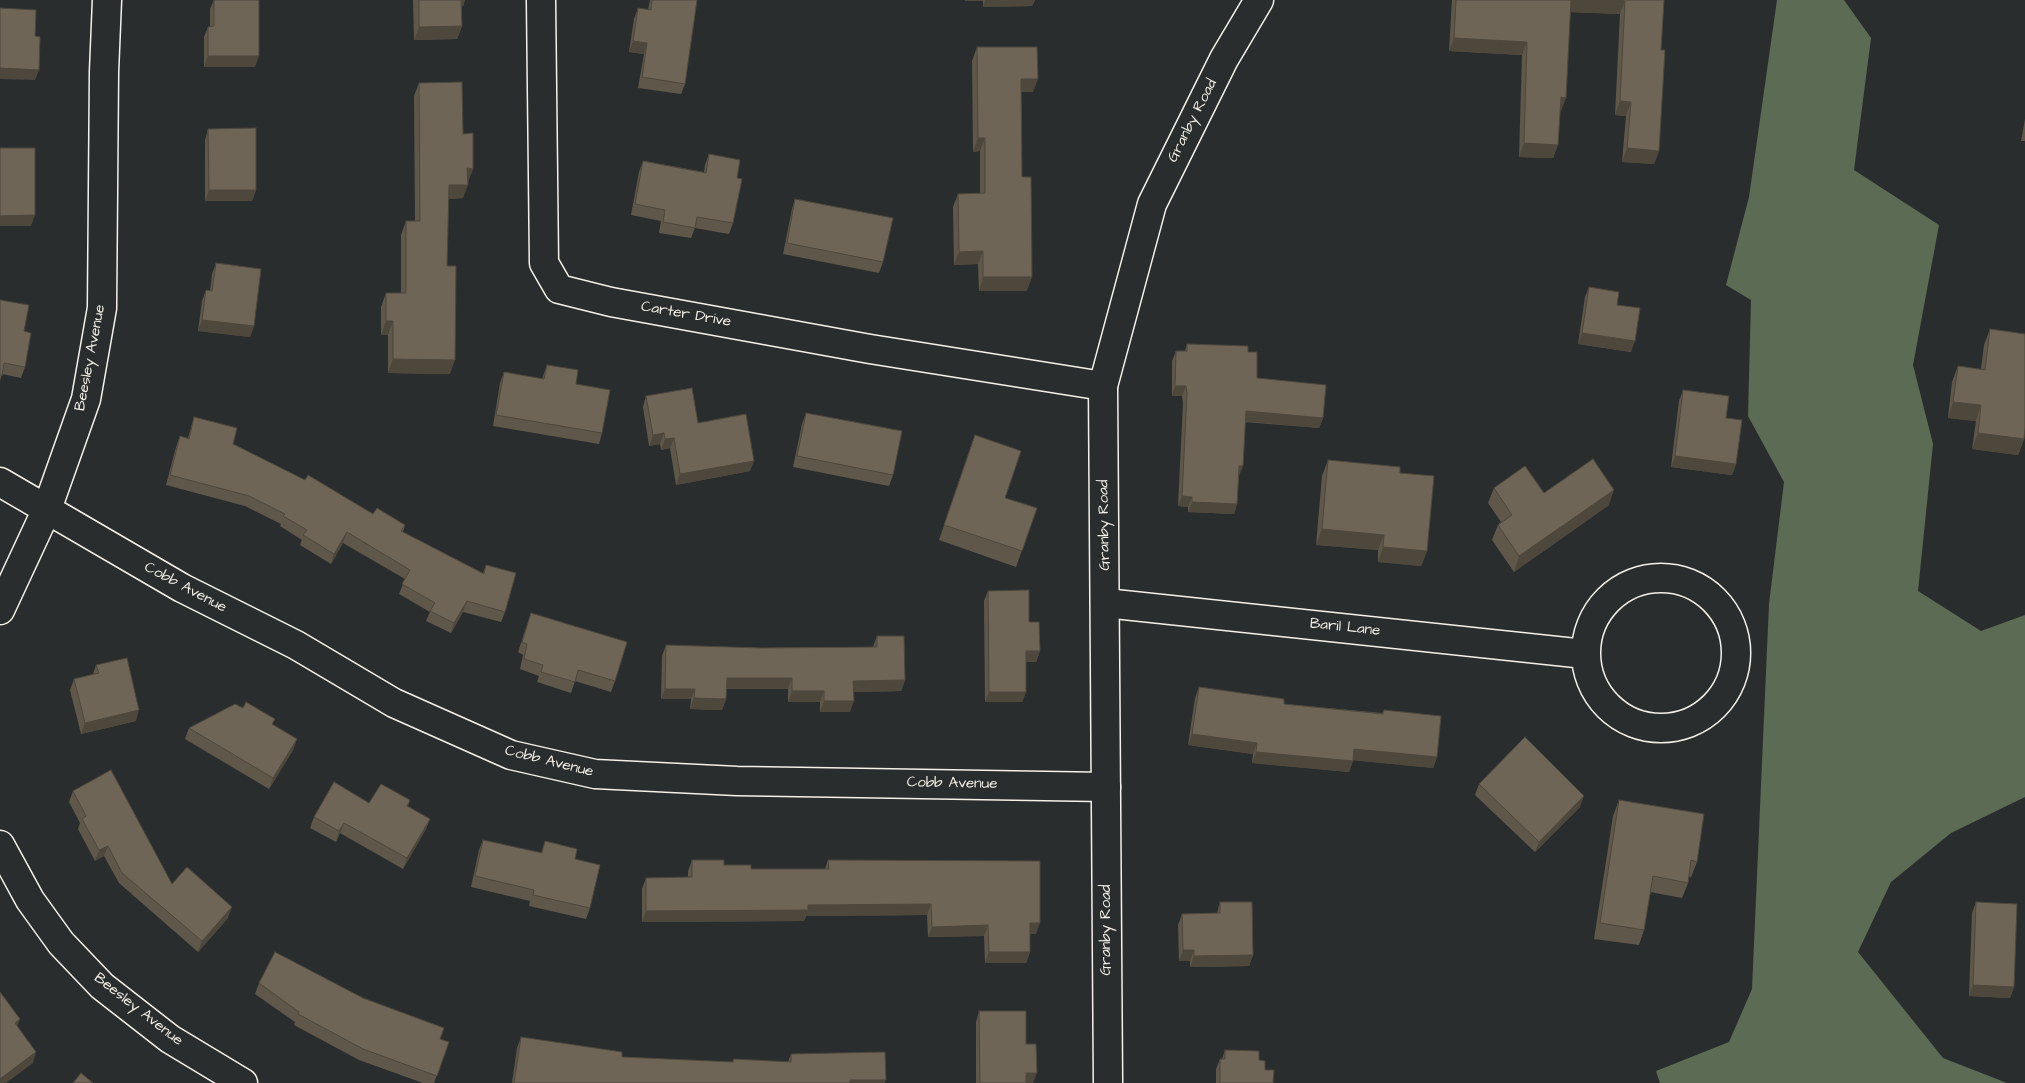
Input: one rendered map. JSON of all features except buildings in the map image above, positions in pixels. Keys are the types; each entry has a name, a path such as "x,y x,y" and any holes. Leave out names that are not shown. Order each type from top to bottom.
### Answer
{"street":[{"name":"Beesley Avenue","path":"0,610 47,509 86,399 102,308 104,72 107,0"},
{"name":"Carter Drive","path":"541,0 544,263 559,289 612,302 870,349 1103,386"},
{"name":"Granby Road","path":"1108,1083 1103,386 1152,204 1224,59 1259,0"},
{"name":"Cobb Avenue","path":"0,482 182,588 296,645 394,703 511,755 595,774 737,781 1106,787"},
{"path":"1668,577 1692,584 1713,597 1728,616 1736,640 1736,664 1729,687 1715,707 1695,721 1671,728 1646,728 1622,718 1602,702 1590,680 1585,654 1589,630 1600,607 1619,589 1642,579 1668,577"},
{"name":"Baril Lane","path":"1105,602 1585,654"},
{"name":"Beesley Avenue","path":"0,845 30,900 61,943 102,986 170,1039 243,1083"}],"green space":[{"path":"1777,0 1844,0 1871,38 1854,170 1939,225 1913,365 1933,444 1918,591 1981,631 2025,615 2025,797 1951,833 1891,882 1858,952 1943,1058 2007,1083 1660,1083 1656,1071 1729,1042 1752,989 1769,604 1784,482 1748,416 1751,300 1726,285 1749,197"}]}
